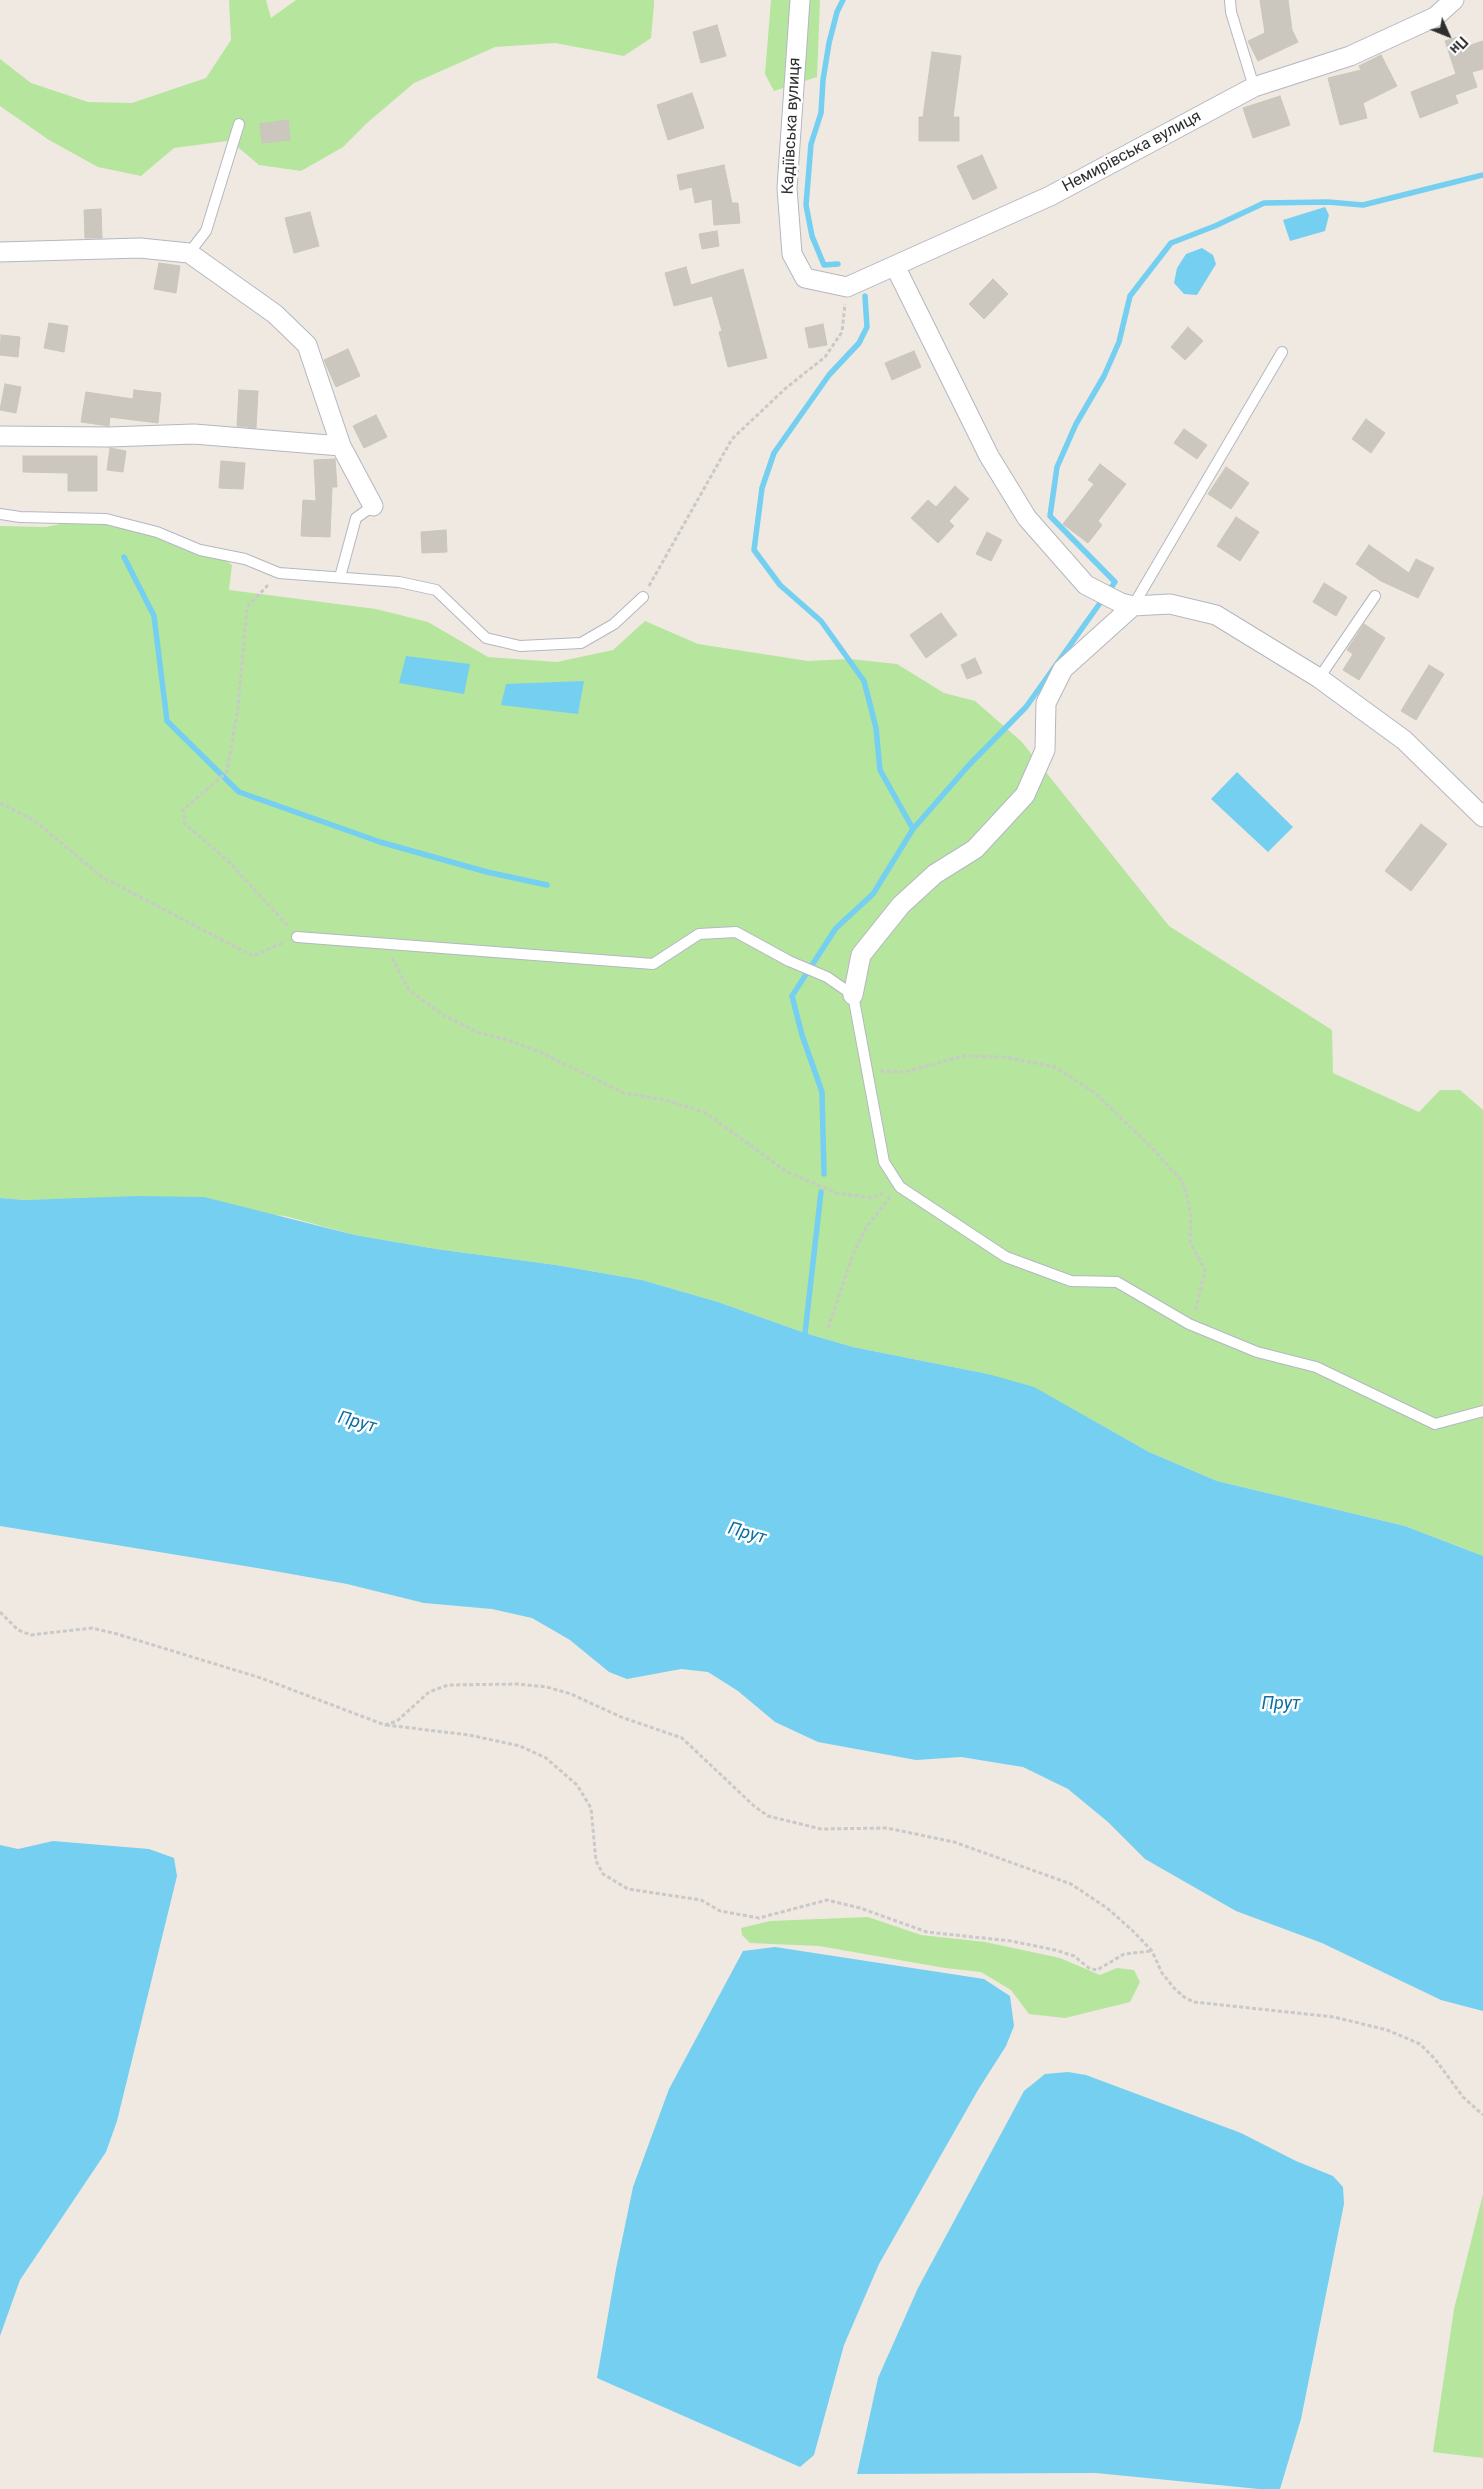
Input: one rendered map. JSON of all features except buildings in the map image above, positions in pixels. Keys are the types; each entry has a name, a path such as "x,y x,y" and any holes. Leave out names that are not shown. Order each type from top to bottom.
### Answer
{"street":[{"name":"Кадіївська вулиця","path":"800,0 787,188 792,254 805,278 847,287"},
{"name":"Немирівська вулиця","path":"847,287 1050,196 1254,87 1350,56 1435,17 1454,0"},
{"path":"0,252 140,248 189,253 275,314 307,345 341,446 373,506"},
{"path":"895,266 989,456 1027,518 1086,585 1127,604 1170,604 1216,615 1319,678 1404,740 1483,817"},
{"path":"0,436 108,437 194,434 341,446"},
{"path":"853,995 861,955 901,905 936,874 975,849 1025,795 1045,750 1046,703 1063,669 1127,604"}],"lane":[{"path":"1230,0 1231,12 1254,87"},
{"path":"189,253 206,231 239,124"},
{"path":"1127,604 1282,352"},
{"path":"340,577 356,518 373,506"},
{"path":"0,514 20,517 106,519 157,532 200,550 245,559 279,574 399,582 436,590 486,638 520,646 581,643 614,624 643,597"},
{"path":"1319,678 1374,596"},
{"path":"298,937 653,964 699,934 736,932 789,961 827,977 853,995 884,1162 900,1187 1006,1257 1071,1281 1117,1282 1189,1324 1257,1352 1316,1367 1435,1424 1483,1411"}],"path":[{"path":"643,597 732,439 786,388 824,357 842,332 847,287"},
{"path":"0,803 35,822 102,877 253,956 298,937 229,862 185,824 183,810 227,772 238,707 247,607 279,574"},
{"path":"387,944 395,966 409,990 443,1016 478,1033 508,1040 540,1052 624,1093 665,1100 704,1112 787,1172 836,1193 872,1198 900,1187"},
{"path":"867,1071 905,1072 962,1056 1004,1057 1055,1067 1095,1093 1152,1148 1183,1182 1192,1214 1190,1242 1205,1270 1197,1307 1189,1324"},
{"path":"828,1328 852,1257 864,1229 900,1187"},
{"path":"0,1612 18,1630 31,1635 92,1628 261,1678 385,1724 469,1735 520,1746 546,1758 577,1786 591,1808 596,1861 603,1874 628,1889 702,1900 720,1911 759,1918 775,1916 827,1900 860,1908 927,1932 1011,1941 1055,1950 1074,1956 1089,1968 1097,1970 1124,1954 1152,1951"},
{"path":"385,1724 397,1721 429,1692 448,1685 516,1684 563,1691 621,1717 682,1738 734,1788 768,1816 821,1829 887,1828 954,1842 1071,1884 1107,1908 1152,1951 1162,1973 1174,1988 1184,1997 1194,2002 1334,2017 1387,2030 1420,2044 1436,2059 1463,2097 1483,2115"}],"green space":[{"path":"229,0 266,0 271,18 296,0 654,0 654,4 651,38 624,56 555,43 495,47 414,83 367,123 343,147 301,171 259,165 233,143 227,141 174,148 141,176 98,167 49,140 0,106 0,59 31,83 88,102 132,103 206,78 231,40"},
{"path":"771,0 820,0 817,77 774,91 765,74"},
{"path":"89,518 216,554 232,565 229,590 376,609 428,622 488,657 557,662 613,650 645,621 698,644 808,661 850,659 897,664 944,693 975,701 1021,741 1169,926 1332,1030 1333,1073 1419,1112 1440,1090 1460,1090 1483,1110 1483,1556 1405,1526 1217,1481 1149,1452 1090,1419 988,1374 853,1347 805,1333 718,1302 642,1280 355,1235 285,1216 82,1199 25,1200 0,1198 0,526 46,527"},
{"path":"868,1917 921,1935 985,1942 1060,1958 1100,1975 1117,1968 1134,1970 1140,1982 1130,2002 1065,2018 1029,2014 1011,1990 981,1972 945,1968 819,1946 750,1943 742,1935 741,1928 770,1921"},
{"path":"1483,2194 1483,2458 1433,2452 1454,2309"}],"water":[{"path":"1325,207 1329,215 1325,231 1290,241 1283,220"},
{"path":"1202,248 1213,255 1216,264 1197,295 1184,294 1174,283 1177,268 1186,254"},
{"path":"406,656 470,664 464,694 399,683"},
{"path":"584,681 578,714 501,705 506,684"},
{"path":"1237,772 1293,827 1268,852 1211,799"},
{"name":"Прут","path":"139,1196 204,1197 355,1235 642,1280 718,1302 805,1333 853,1347 988,1374 1034,1387 1149,1452 1217,1481 1405,1526 1483,1556 1483,2011 1441,2000 1322,1943 1236,1911 1145,1859 1108,1822 1068,1789 1023,1767 961,1757 916,1760 818,1742 775,1722 738,1691 708,1672 681,1669 627,1679 609,1672 570,1640 532,1618 492,1609 424,1603 347,1584 0,1526 0,1198 25,1200"},
{"path":"53,1841 149,1849 174,1858 177,1876 117,2121 106,2152 20,2280 0,2336 0,1845 18,1849"},
{"path":"775,1947 984,1979 1010,1996 1014,2026 1006,2046 978,2090 879,2264 844,2345 814,2455 800,2467 597,2378 616,2269 633,2187 669,2089 743,1951"},
{"path":"1068,2072 1086,2075 1241,2133 1296,2161 1333,2176 1343,2187 1344,2204 1301,2419 1280,2489 1259,2489 1096,2473 857,2474 878,2378 918,2288 1024,2091 1045,2074"}],"waterway":[{"path":"838,264 824,265 812,236 806,205 811,144 821,113 823,80 829,43 837,12 843,0"},
{"path":"824,1174 822,1092 802,1035 792,996 836,928 873,894 913,829 969,765 1026,707 1115,582 1050,516 1057,467 1076,424 1104,376 1119,342 1130,296 1171,243 1215,226 1264,203 1328,202 1363,205 1483,175"},
{"path":"865,296 867,327 859,343 829,375 774,453 762,488 754,550 780,585 821,621 864,681 876,728 880,770 913,829"},
{"path":"124,557 154,616 167,721 239,792 380,842 487,872 547,885"},
{"path":"807,1341 805,1333 821,1192"}]}
